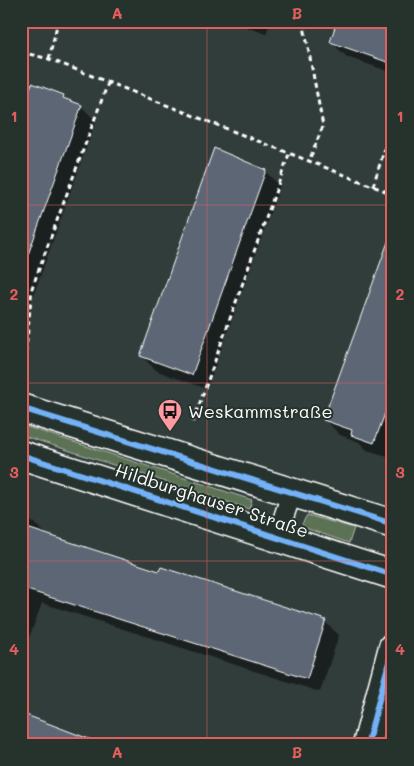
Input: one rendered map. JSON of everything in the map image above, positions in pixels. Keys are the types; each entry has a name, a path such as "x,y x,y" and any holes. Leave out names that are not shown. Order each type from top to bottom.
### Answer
{"main road":[{"name":"Hildburghauser Straße","path":"21,408 393,524"},
{"name":"Hildburghauser Straße","path":"21,455 393,575"},
{"path":"367,745 393,647"}],"lane":[{"path":"277,537 292,492"}],"path":[{"path":"49,59 58,21"},
{"path":"303,21 323,126 309,161"},
{"path":"21,52 49,59 393,194"},
{"path":"24,370 32,288 108,83"},
{"path":"373,186 385,148 393,142"},
{"path":"192,422 290,154"}],"green space":[{"path":"21,425 252,500 249,509 21,435"},
{"path":"307,515 354,528 349,543 305,528 302,524"}],"building":[{"path":"337,21 393,21 393,64 330,42"},
{"path":"32,83 64,95 63,98 82,105 25,263 21,263 21,112"},
{"path":"214,148 266,170 192,375 140,356"},
{"path":"389,239 393,239 393,392 374,443 351,435 352,430 323,420"},
{"path":"21,526 159,571 161,567 326,620 307,679 21,588"},
{"path":"21,713 97,742 97,745 21,745"}],"cycle path":[{"path":"21,408 393,524"},
{"path":"21,455 393,575"},
{"path":"367,745 393,647"}],"place":[{"name":"Weskammstraße","path":"170,432"}]}
